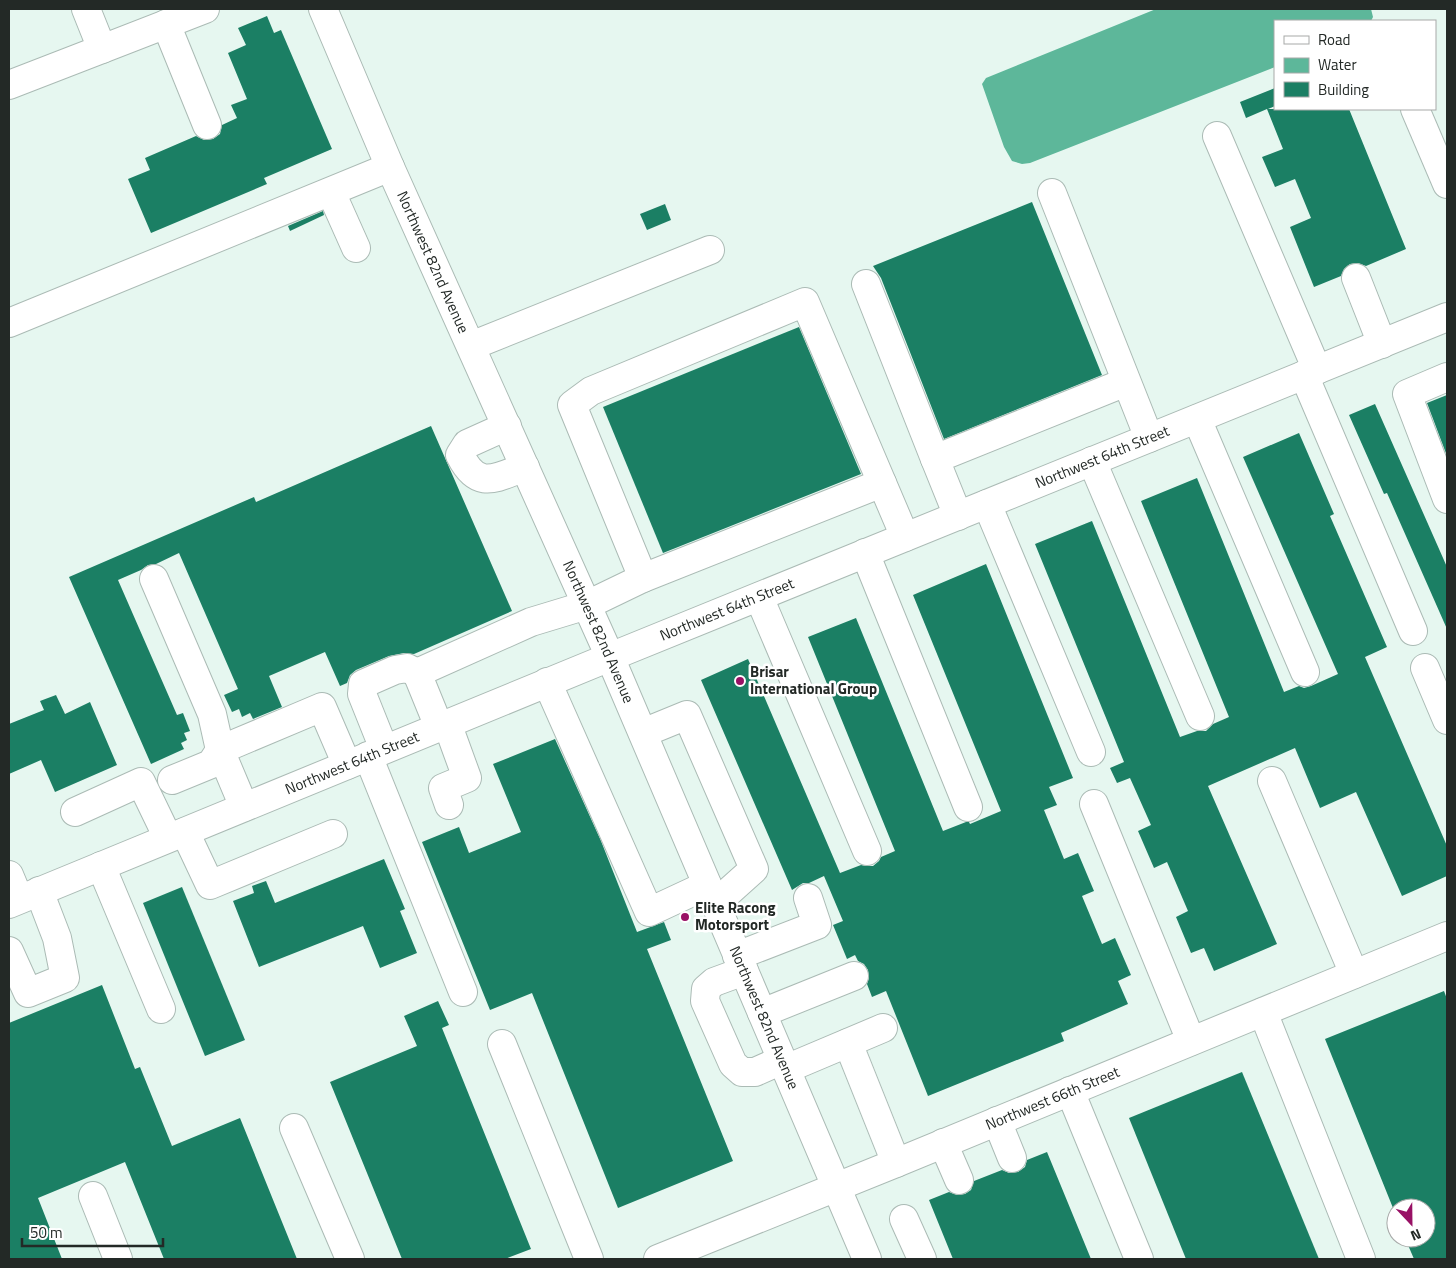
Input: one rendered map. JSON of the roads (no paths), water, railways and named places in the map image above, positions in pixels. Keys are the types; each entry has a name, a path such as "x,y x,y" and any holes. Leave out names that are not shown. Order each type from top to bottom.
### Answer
{"street":[{"path":"86,9 102,49"},
{"path":"9,85 205,9"},
{"name":"Northwest 82nd Avenue","path":"324,9 390,167 643,733 865,1259"},
{"path":"166,24 207,125"},
{"path":"1415,110 1447,184"},
{"path":"1217,136 1413,631"},
{"path":"9,324 390,167"},
{"path":"331,192 356,248"},
{"path":"1052,193 1149,438"},
{"path":"471,346 710,250"},
{"path":"1356,278 1382,344"},
{"path":"866,284 958,516"},
{"path":"643,578 572,404 592,391 805,302 905,537"},
{"name":"Northwest 64th Street","path":"19,892 101,866 547,682 1092,461 1382,344 1446,323"},
{"path":"1447,377 1407,394 1447,500"},
{"path":"935,459 1126,382"},
{"path":"1197,419 1304,672"},
{"path":"507,426 467,444 460,455 465,465 477,477 489,480 525,467"},
{"path":"1092,461 1200,716"},
{"path":"417,673 531,622 587,605 643,578 882,482"},
{"path":"987,504 1091,752"},
{"path":"865,554 968,807"},
{"path":"154,579 212,714 220,750 244,807"},
{"path":"759,596 867,851"},
{"path":"449,805 443,788 467,778 417,673 408,668 395,670 363,684 366,757 463,992"},
{"path":"1425,668 1447,720"},
{"path":"547,682 649,912 712,895 754,869 687,715 643,733"},
{"path":"172,780 211,764 220,750 322,707 366,757"},
{"path":"1272,781 1354,974"},
{"path":"75,812 141,782 210,885 333,834"},
{"path":"1094,804 1191,1041"},
{"path":"101,866 161,1009"},
{"path":"9,951 28,993 65,978 57,938 19,892"},
{"path":"808,898 817,925 741,963 706,989 705,1002 732,1064 742,1072 755,1072 848,1043 883,1028"},
{"name":"Northwest 66th Street","path":"665,1258 1447,936"},
{"path":"762,1013 854,976"},
{"path":"1263,1012 1361,1259"},
{"path":"848,1043 896,1163"},
{"path":"502,1044 589,1259"},
{"path":"1070,1091 1139,1259"},
{"path":"997,1122 1012,1158"},
{"path":"294,1128 350,1259"},
{"path":"943,1143 959,1180"},
{"path":"92,1196 118,1259"},
{"path":"904,1219 922,1259"}],"water":[{"path":"1156,9 1371,9 1373,17 1372,20 1274,20 1274,67 1030,163 1022,164 1012,161 1004,147 982,84 986,78"}],"place":[{"name":"Brisar International Group","path":"740,681"},
{"name":"Elite Racong Motorsport","path":"685,917"}]}
